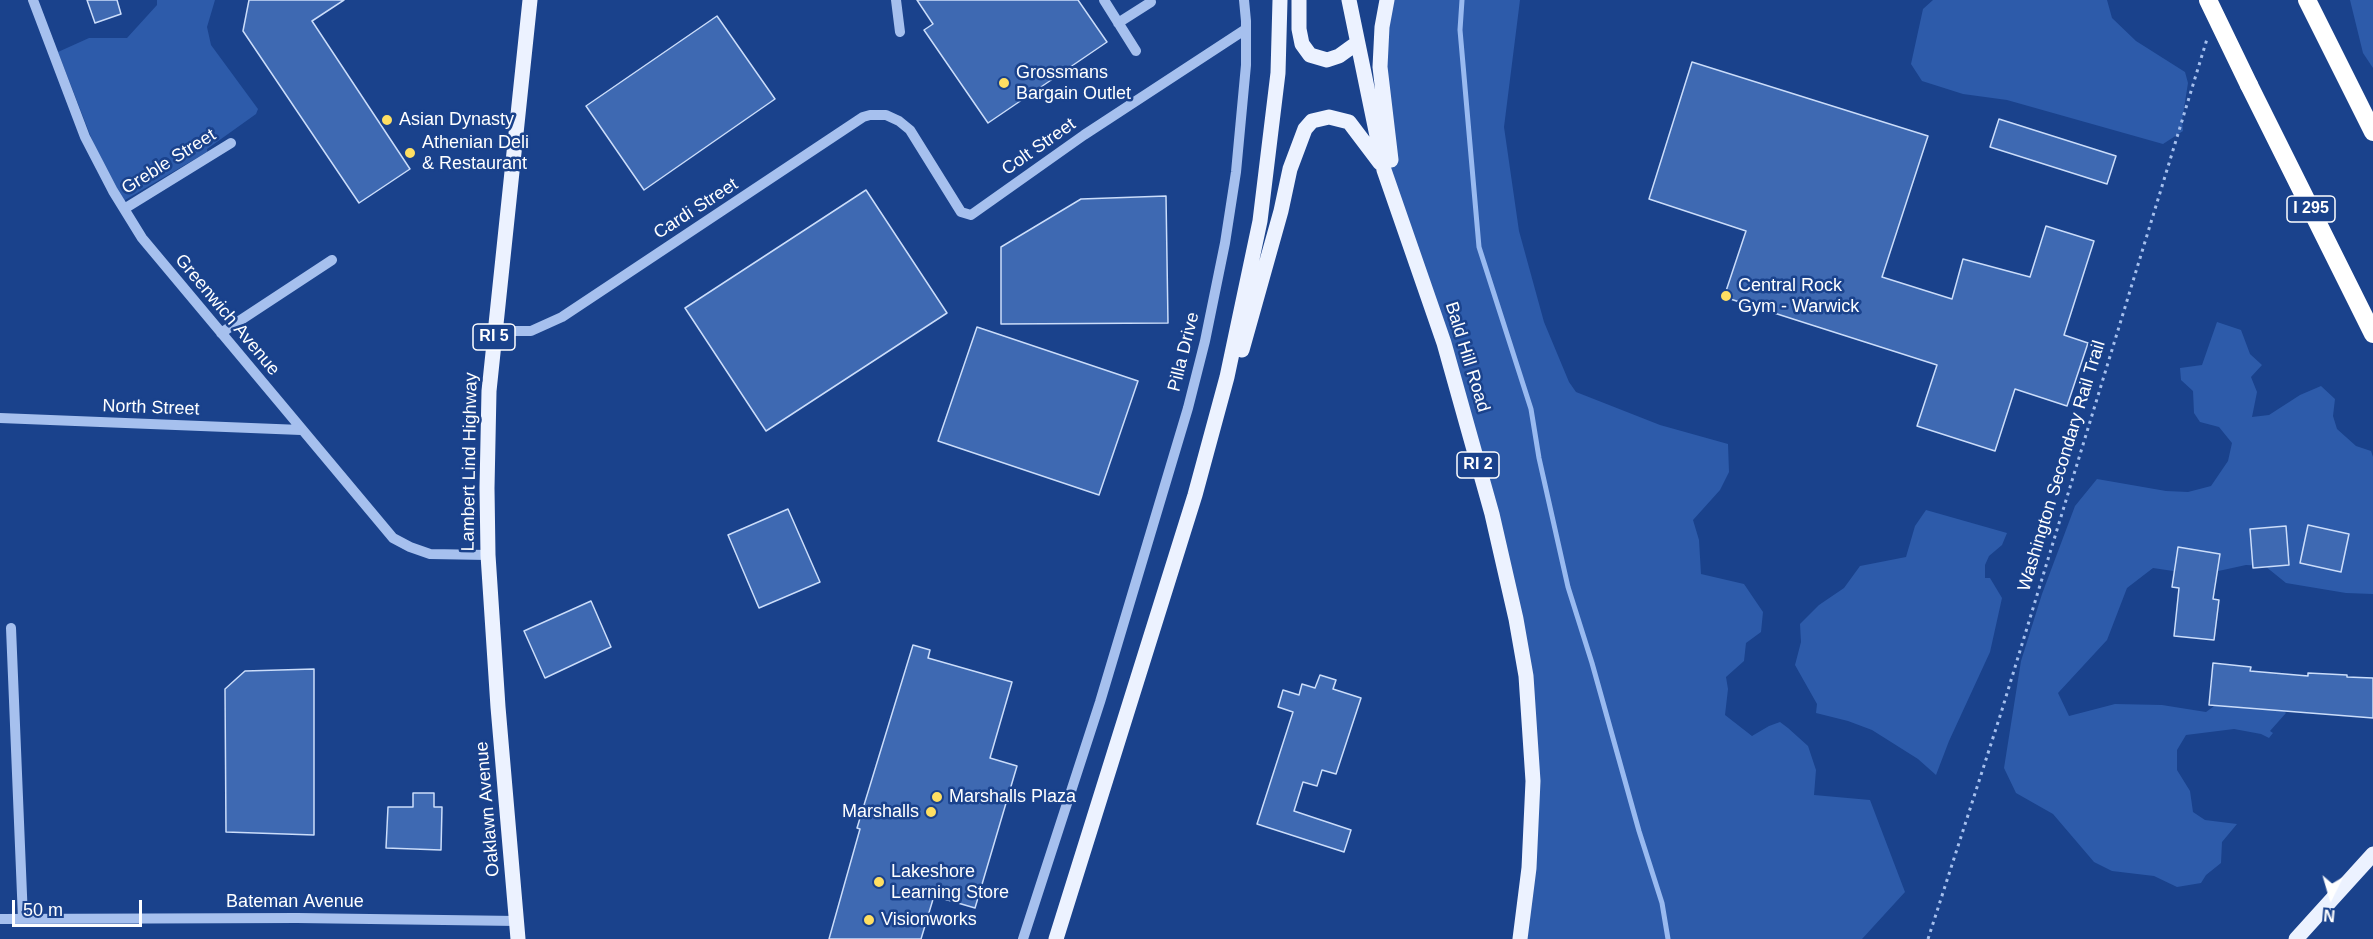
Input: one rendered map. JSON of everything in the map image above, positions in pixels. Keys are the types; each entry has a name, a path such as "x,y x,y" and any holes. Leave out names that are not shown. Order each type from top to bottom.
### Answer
{"highway":[{"name":"I 295","path":"2208,0 2373,334"},
{"path":"2307,0 2373,132"}],"main road":[{"name":"Lambert Lind Highway","path":"496,675 488,555 489,392 530,0"},
{"path":"1195,495 1227,377 1260,221 1278,73 1280,0"},
{"path":"1299,0 1299,29 1302,44 1310,55 1327,60 1339,56 1357,43"},
{"name":"Bald Hill Road","path":"1349,0 1384,170 1444,343 1492,514 1516,619 1526,676 1533,781 1530,857 1520,939"},
{"path":"1387,0 1382,27 1380,67 1398,207"},
{"path":"1056,939 1195,495 1230,393 1281,211 1290,169 1305,129 1312,122 1329,117 1349,122 1384,170"},
{"name":"Oaklawn Avenue","path":"496,675 518,939"},
{"path":"2296,939 2370,863"}],"street":[{"name":"Greenwich Avenue","path":"33,0 85,137 142,238 393,538 430,554 488,555"},
{"path":"896,0 900,32"},
{"path":"1104,0 1136,51"},
{"name":"Pilla Drive","path":"1023,939 1100,702 1129,597 1188,408 1205,341 1225,243 1236,172 1246,65 1244,0"},
{"path":"1118,23 1151,2"},
{"name":"Colt Street","path":"910,130 961,212 971,215 1084,135 1246,29"},
{"name":"Cardi Street","path":"494,331 531,331 562,317 863,117 886,115 899,121 910,130"},
{"name":"Greble Street","path":"124,209 231,143"},
{"path":"221,333 332,260"},
{"name":"North Street","path":"0,418 301,430"},
{"path":"11,628 23,919"},
{"name":"Bateman Avenue","path":"0,919 297,918 517,921"}],"path":[{"name":"Washington Secondary Rail Trail","path":"1928,939 2001,713 2210,30"}],"shaded area":[{"path":"157,0 215,0 207,27 211,45 258,109 256,114 207,149 207,152 120,203 113,194 58,52 89,38 127,38 157,5"},
{"path":"1387,0 1520,0 1504,127 1519,231 1544,322 1569,382 1576,392 1660,425 1728,444 1729,472 1720,490 1693,520 1699,540 1701,574 1744,584 1763,612 1761,632 1746,643 1744,661 1726,677 1728,689 1725,715 1752,736 1780,722 1788,728 1808,746 1816,770 1814,795 1870,800 1905,892 1862,939 1518,939 1529,727 1505,561 1391,182 1379,61"},
{"path":"1933,0 2107,0 2112,18 2136,41 2185,72 2188,83 2182,121 2183,131 2163,144 2007,100 1963,94 1922,81 1911,64 1923,9"},
{"path":"2350,0 2373,0 2373,68 2363,53"},
{"path":"2217,322 2241,330 2250,354 2262,365 2251,377 2257,392 2252,417 2269,415 2300,395 2321,386 2335,399 2333,416 2337,429 2356,446 2371,451 2373,457 2373,594 2346,593 2286,583 2265,566 2246,565 2200,575 2153,568 2127,588 2107,640 2058,693 2069,716 2115,704 2162,705 2206,712 2255,676 2286,713 2270,731 2273,733 2269,738 2261,734 2234,729 2186,735 2177,750 2177,770 2190,791 2193,812 2205,820 2237,824 2222,842 2221,863 2206,875 2201,883 2177,887 2154,876 2112,871 2094,862 2053,814 2016,793 2004,768 2021,661 2042,594 2075,506 2097,479 2166,491 2188,492 2211,486 2228,461 2232,443 2219,427 2200,422 2194,413 2193,391 2181,380 2180,368 2202,365"},
{"path":"1926,510 2007,533 2002,545 1989,556 1985,565 1985,578 1990,578 2002,598 1990,652 1936,775 1918,759 1872,730 1816,713 1817,704 1795,665 1801,642 1800,624 1819,605 1844,588 1860,566 1906,557 1915,526"}],"building":[{"path":"87,0 117,0 121,14 95,23"},
{"path":"249,0 344,0 312,21 410,169 359,203 243,31"},
{"name":"Grossmans Bargain Outlet","path":"917,0 1078,0 1107,42 988,123 924,30 933,24"},
{"path":"717,16 775,99 644,190 586,106"},
{"path":"1692,62 1928,136 1882,277 1952,299 1963,259 2030,277 2046,226 2094,241 2064,335 2088,343 2067,406 2015,389 1995,451 1917,426 1937,365 1724,297 1746,231 1649,199"},
{"path":"1999,119 2116,156 2107,184 1990,147"},
{"path":"866,190 947,313 766,431 685,308"},
{"path":"1166,196 1168,323 1001,324 1001,247 1081,199"},
{"path":"977,327 1138,381 1099,495 938,441"},
{"path":"788,509 820,582 759,608 728,535"},
{"path":"2308,525 2349,534 2341,572 2300,563"},
{"path":"2286,526 2289,565 2253,568 2250,529"},
{"path":"2178,547 2220,554 2213,599 2219,600 2214,640 2174,636 2179,588 2172,587"},
{"path":"591,601 611,647 545,678 524,631"},
{"name":"Marshalls Plaza","path":"913,645 930,650 928,658 1012,682 990,758 1017,766 975,908 934,896 921,939 829,939 860,829 857,828"},
{"path":"2213,663 2251,667 2250,671 2373,678 2373,718 2209,705"},
{"path":"314,669 314,835 226,832 225,689 245,671"},
{"path":"1320,675 1336,680 1333,689 1361,698 1336,774 1322,770 1317,786 1303,782 1294,811 1351,830 1344,852 1257,824 1293,712 1278,707 1283,690 1299,695 1302,684 1315,688"},
{"path":"413,793 434,793 434,807 442,807 441,850 386,848 388,807 413,807"}],"waterway":[{"path":"1462,0 1460,30 1479,247 1531,409 1539,458 1568,587 1662,903 1668,939"}],"place":[{"name":"Grossmans Bargain Outlet","path":"1004,83"},
{"name":"Asian Dynasty","path":"387,120"},
{"name":"Athenian Deli & Restaurant","path":"410,153"},
{"name":"Central Rock Gym - Warwick","path":"1726,296"},
{"name":"Marshalls Plaza","path":"937,797"},
{"name":"Marshalls","path":"931,812"},
{"name":"Lakeshore Learning Store","path":"879,882"},
{"name":"Visionworks","path":"869,920"}]}
